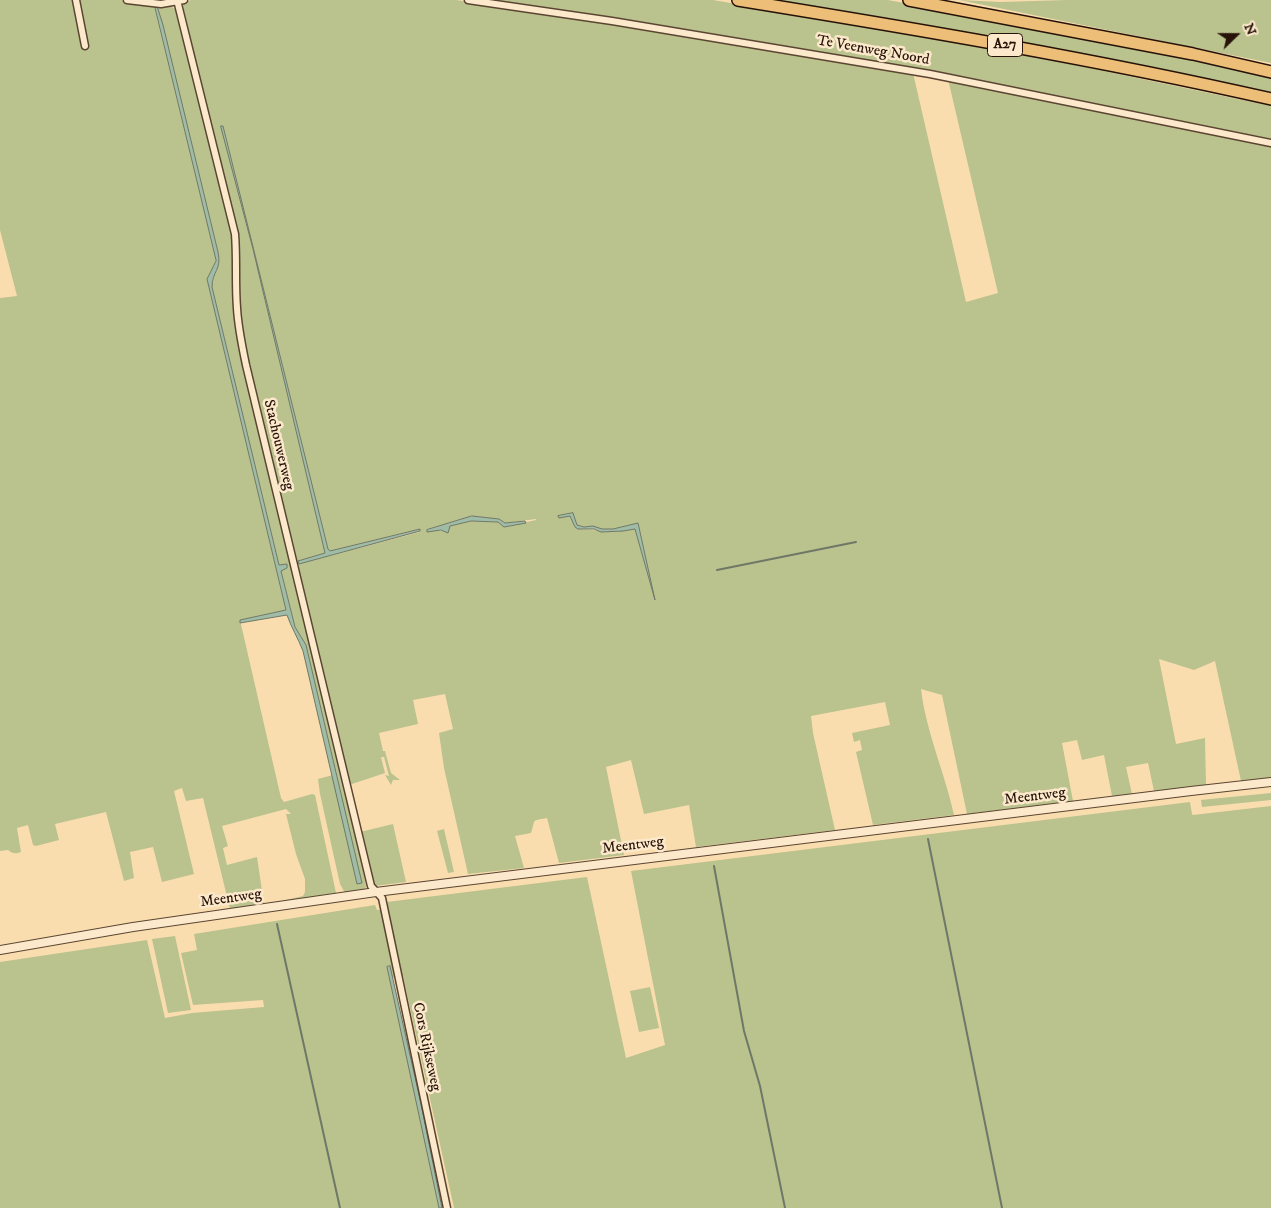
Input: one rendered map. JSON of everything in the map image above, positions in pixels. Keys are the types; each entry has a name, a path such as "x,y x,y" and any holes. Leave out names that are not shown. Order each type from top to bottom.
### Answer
{"highway":[{"name":"A27","path":"738,0 958,36 1188,80 1271,98"},
{"name":"A27","path":"909,0 1193,54 1271,72"}],"street":[{"path":"76,0 85,46"},
{"path":"127,0 161,4 180,1"},
{"name":"Te Veenweg Noord","path":"468,0 651,27 930,74 1271,143"},
{"name":"Stachouwerweg","path":"180,1 235,234 237,264 236,307 246,365 371,886 376,892"},
{"name":"Meentweg","path":"0,950 133,927 376,892 1271,782"},
{"name":"Cors Rijkseweg","path":"376,892 382,898 447,1208"}],"green space":[{"path":"0,0 120,0 155,6 216,261 207,279 286,610 240,620 281,798 284,802 312,794 315,795 336,893 323,895 324,897 276,904 277,902 303,896 305,892 305,879 296,854 286,814 291,814 286,809 222,826 228,846 223,848 227,865 257,857 264,904 230,909 203,798 186,801 182,788 174,791 194,874 162,882 153,847 130,852 134,878 124,881 106,812 55,824 59,840 36,846 33,845 28,825 17,828 21,852 0,851 0,298 17,296 0,230"},
{"path":"191,0 456,0 684,34 913,73 966,302 998,293 948,79 1271,145 1271,778 1241,781 1215,661 1194,670 1159,659 1176,744 1205,738 1206,785 1154,791 1148,763 1126,767 1132,794 1112,796 1104,755 1082,760 1077,740 1062,743 1073,801 967,814 942,695 921,689 931,737 954,815 873,825 856,752 862,750 860,740 854,742 852,733 890,725 885,702 811,716 813,733 835,830 696,847 689,805 644,814 631,760 606,767 624,855 559,863 547,818 534,821 531,833 515,836 524,868 468,874 444,768 439,733 453,729 445,694 413,700 418,724 379,733 391,773 400,780 393,780 391,785 385,775 389,776 384,757 381,757 385,773 349,785 244,342 238,243 183,6 184,3","holes":["223,126 328,549 330,551 419,529 420,532 299,564 298,561 325,553","573,513 577,525 584,527 593,526 602,529 613,529 638,523 654,597 635,528 614,532 578,529 575,527 570,516 558,516","472,516 499,519 505,523 536,519 504,527 498,522 471,521 450,526 443,531 427,530"]},
{"path":"475,0 713,0 837,21 1051,60 1271,106 1271,141 855,59 730,37"},
{"path":"777,0 888,0 1064,33 1271,76 1271,96 1024,45"},
{"path":"959,0 1001,2 1067,0 1271,0 1271,63"},
{"path":"157,6 171,6 176,10 232,230 234,310 317,677 360,853 366,887 364,890 345,893 340,884 318,779 333,775 357,884 362,883 306,645 295,627 281,570 287,568 286,564 279,565 212,287 213,277 219,263 218,252"},
{"path":"1271,793 1271,800 1202,807 1201,800"},
{"path":"1190,802 1193,815 1271,806 1271,1208 454,1208 403,976 392,978 389,966 387,967 439,1208 0,1208 0,962 147,940 165,1018 192,1013 264,1007 263,1000 193,1005 181,953 197,950 194,934 375,905 377,910 388,909 387,902 587,877 626,1058 665,1045 631,871"},
{"path":"393,824 406,882 375,886 372,882 360,832"},
{"path":"444,829 454,872 448,873 437,831"},
{"path":"175,936 191,1010 168,1013 152,939"},
{"path":"650,987 659,1028 639,1032 630,991"}],"shaded area":[{"path":"155,6 157,6 163,25 218,252 219,263 212,287 279,565 287,564 287,568 281,571 295,627 306,645 362,883 357,884 303,651 287,615 240,623 240,620 286,610 207,279 216,261"},
{"path":"221,126 223,126 328,549 330,551 420,529 420,531 299,564 298,561 325,553 253,249"},
{"path":"573,513 577,525 584,527 593,526 602,529 613,529 638,523 655,600 635,529 601,532 594,529 578,529 575,527 570,516 559,518 558,516"},
{"path":"472,516 499,519 505,523 525,521 526,523 504,527 498,522 471,521 450,526 448,533 441,530 427,532 427,530"},
{"path":"390,966 442,1208 439,1208 387,967"}],"waterway":[{"path":"717,570 856,542"},
{"path":"928,839 1002,1208"},
{"path":"714,866 744,1031 760,1086 785,1208"},
{"path":"277,924 340,1208"}]}
